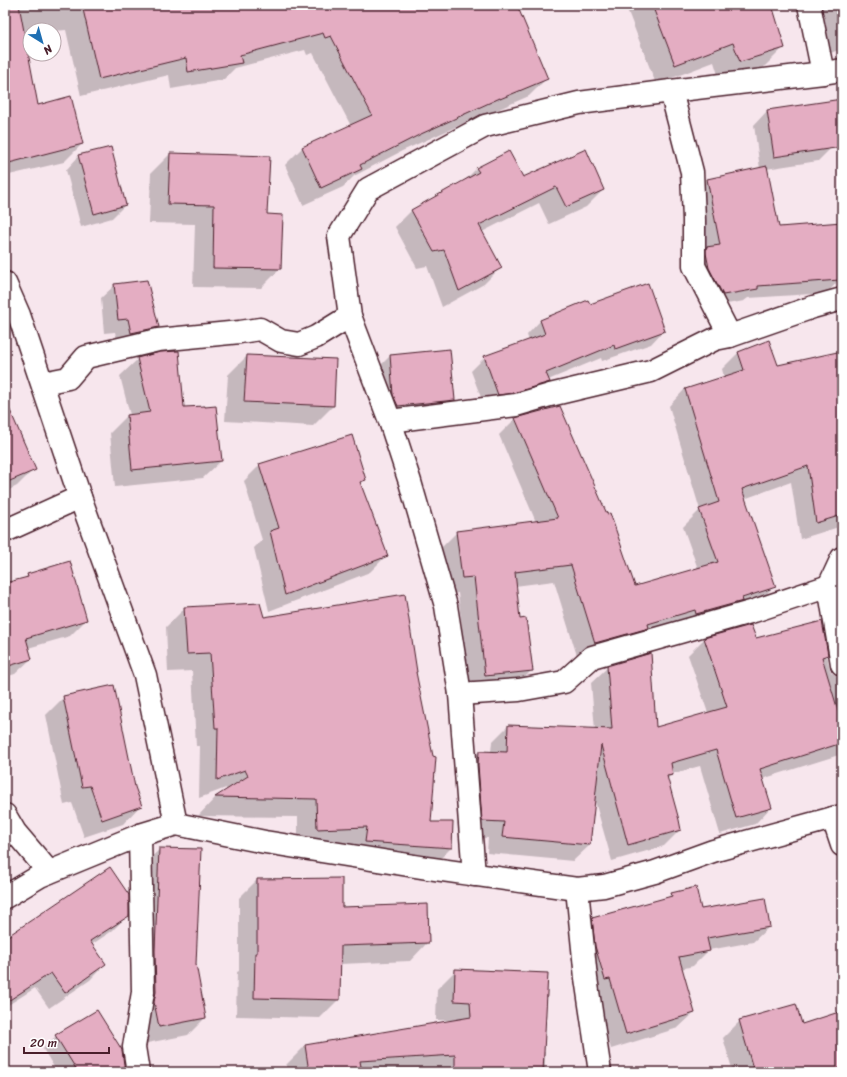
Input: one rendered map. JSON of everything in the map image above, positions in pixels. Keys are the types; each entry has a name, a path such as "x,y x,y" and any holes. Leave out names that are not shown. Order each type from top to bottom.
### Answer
{"street":[{"path":"474,875 460,694 446,606 410,482 390,421 350,316 339,236 368,189 485,126 579,104 671,90 833,71 808,5"},
{"path":"671,90 692,172 694,266 730,336"},
{"path":"5,283 19,315 80,497 145,675 176,824"},
{"path":"390,421 516,406 550,395 651,371 716,339 730,336 813,307 842,299"},
{"path":"43,383 68,378 86,357 158,340 260,329 281,340 299,344 316,337 350,316"},
{"path":"5,531 80,497"},
{"path":"842,558 829,586 842,664"},
{"path":"460,694 519,690 564,682 592,657 754,611 829,586"},
{"path":"5,815 15,832 49,872"},
{"path":"5,897 49,872 140,835 176,824 264,842 427,868 577,889 604,886 655,872 713,851 838,817 842,845"},
{"path":"138,1072 134,1047 143,992 140,835"},
{"path":"577,889 586,978 600,1072"}],"building":[{"path":"5,5 19,5 22,22 22,62 30,62 38,105 71,96 83,144 5,164"},
{"path":"82,5 517,5 548,79 500,98 421,134 360,165 362,169 321,188 302,147 372,115 331,36 325,38 323,33 240,55 242,63 188,72 186,58 99,79"},
{"path":"652,5 772,5 785,48 740,62 733,43 675,65"},
{"path":"842,99 842,147 774,157 767,110"},
{"path":"111,147 126,205 94,214 78,155"},
{"path":"586,149 604,190 566,207 556,187 479,225 502,268 459,291 444,250 434,252 411,210 479,172 476,168 509,151 523,177"},
{"path":"170,153 270,156 267,214 283,215 281,269 213,268 214,205 168,204"},
{"path":"767,166 779,227 842,222 842,256 839,256 840,280 758,286 758,289 723,295 709,268 706,253 706,247 720,245 707,179"},
{"path":"147,280 159,327 131,333 128,319 118,320 114,284"},
{"path":"648,283 665,331 615,349 614,345 546,373 550,382 513,393 498,395 484,356 545,334 540,320 588,300 590,304"},
{"path":"769,340 778,365 842,351 842,515 816,523 808,466 742,489 776,587 742,598 743,601 696,614 695,610 648,624 649,628 595,643 571,565 515,572 520,619 526,618 533,671 485,676 474,577 462,578 456,531 558,518 515,418 560,406 607,514 610,513 635,586 718,562 699,509 719,502 685,389 744,370 738,352"},
{"path":"450,349 455,400 398,406 393,395 390,355"},
{"path":"179,351 184,407 216,406 222,461 132,470 127,415 150,412 137,358 160,352"},
{"path":"247,355 336,359 334,406 244,402"},
{"path":"5,399 36,470 5,483"},
{"path":"352,435 366,480 360,482 388,556 285,595 270,531 279,528 259,464"},
{"path":"70,561 87,620 26,638 32,659 5,667 5,583 28,577 27,574"},
{"path":"405,594 416,672 433,756 436,757 431,822 453,822 452,848 365,842 367,827 317,829 316,799 215,797 248,776 245,770 217,780 218,728 215,728 210,653 187,654 184,607 260,603 264,617"},
{"path":"822,621 828,655 822,657 842,724 842,743 760,769 772,808 736,818 716,750 671,763 673,775 667,776 681,830 628,845 601,745 590,845 502,837 504,822 482,821 478,765 479,751 507,752 508,725 612,729 607,666 651,653 656,727 727,707 704,638 751,625 756,638"},
{"path":"114,685 135,787 142,806 102,820 90,786 82,787 63,696"},
{"path":"159,848 201,849 196,964 206,1018 159,1027 154,1002 156,992 155,951"},
{"path":"110,867 129,895 129,916 90,941 106,964 65,993 51,973 5,1003 5,938"},
{"path":"342,878 342,907 428,904 429,943 341,946 340,1000 254,998 255,953 257,953 257,879"},
{"path":"696,887 701,909 765,898 770,927 707,938 710,951 679,957 695,1013 626,1034 610,979 605,980 595,946 592,918 672,896 671,893"},
{"path":"455,969 548,973 543,1072 455,1072 455,1055 360,1061 362,1072 309,1072 305,1045 471,1017 470,1002 454,1001"},
{"path":"796,1004 802,1024 842,1011 842,1072 754,1072 739,1020"},
{"path":"97,1010 122,1050 125,1072 78,1072 55,1035"}]}
